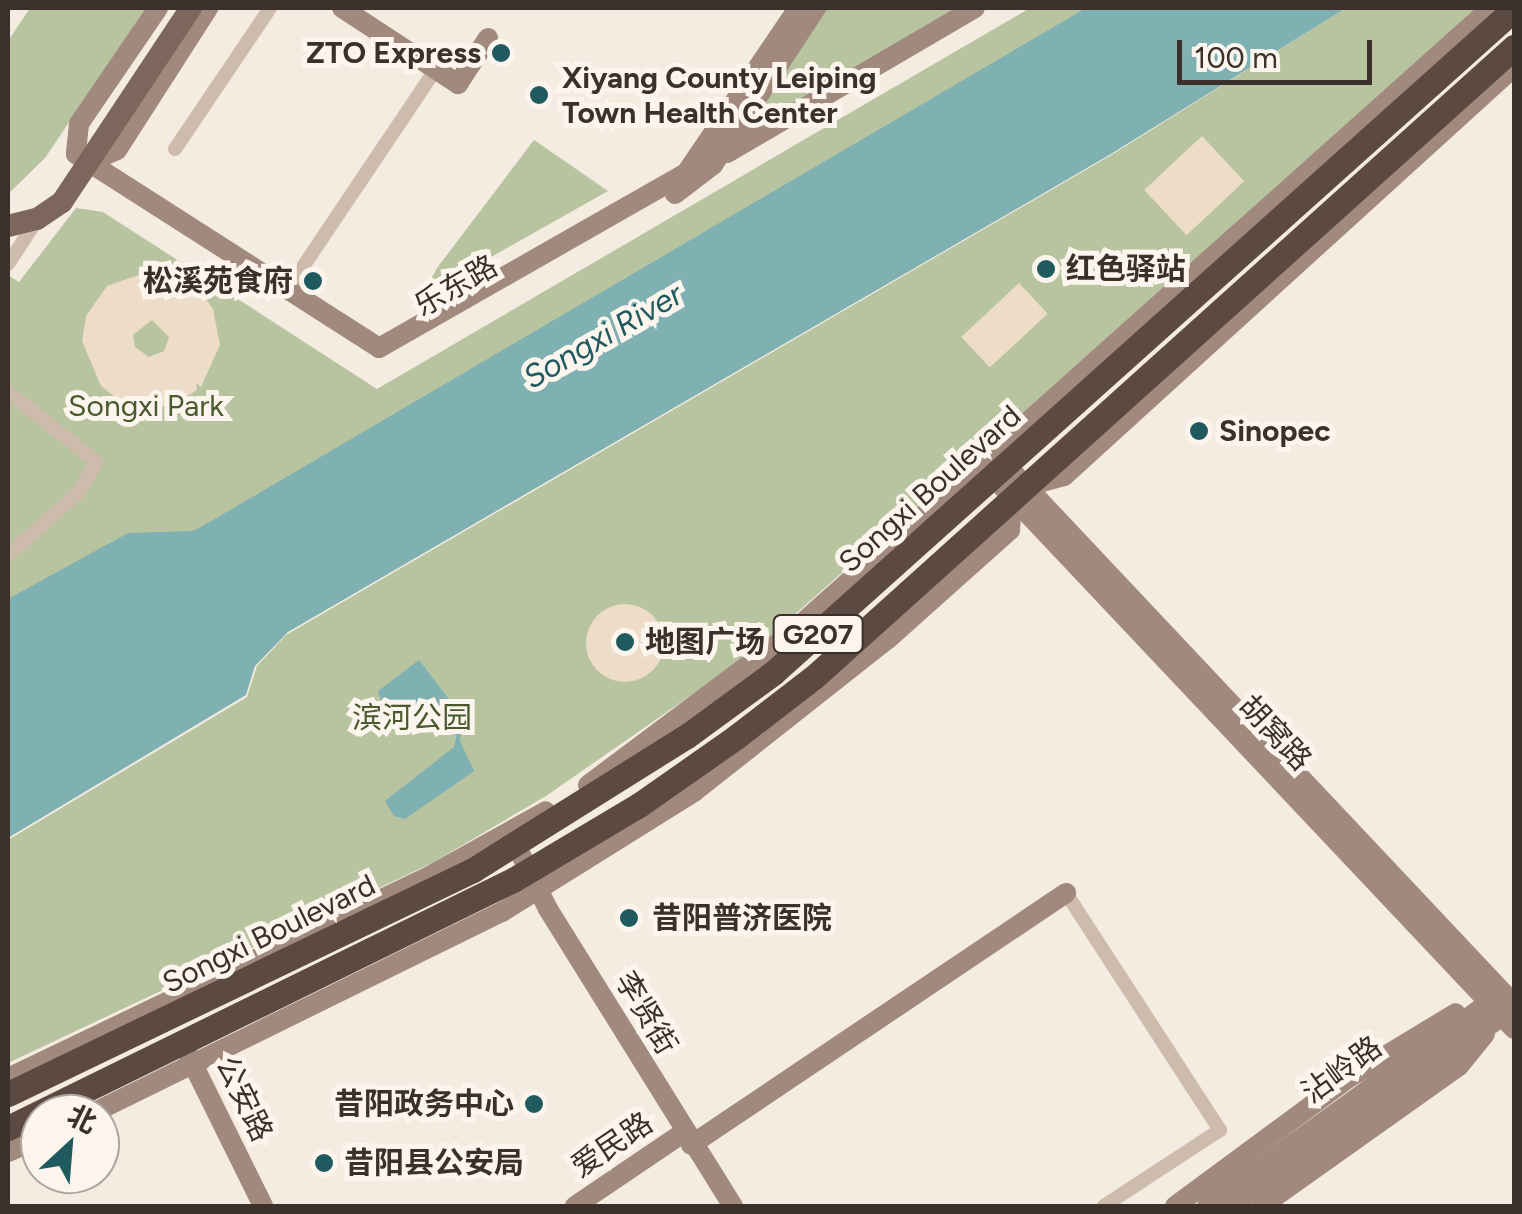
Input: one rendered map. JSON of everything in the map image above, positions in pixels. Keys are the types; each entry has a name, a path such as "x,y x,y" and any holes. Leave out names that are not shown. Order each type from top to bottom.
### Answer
{"highway":[{"name":"Songxi Boulevard","path":"8,1094 172,1018 516,845 630,776 774,673 999,471 1234,251 1514,9"},
{"name":"Songxi Boulevard","path":"8,1128 189,1055 534,881 639,806 814,677 1514,47"}],"main road":[{"path":"79,163 78,124 158,8"},
{"path":"8,226 37,219 62,202 79,163 174,8"},
{"path":"8,213 40,202 79,163 191,8"},
{"path":"79,163 117,150 208,8"},
{"path":"342,8 458,84 488,38"},
{"name":"乐东路","path":"79,163 369,346 394,341 686,173 798,8"},
{"name":"乐东路","path":"79,163 361,356 382,360 696,182 713,165 816,8"},
{"path":"713,165 739,143 975,8"},
{"path":"8,1078 434,874 586,786 791,633 1234,251 1491,8"},
{"path":"1019,493 1064,476 1514,67"},
{"name":"胡窝路","path":"999,471 1508,1003"},
{"name":"李贤街","path":"516,845 687,1139 732,1206"},
{"name":"爱民路","path":"575,1206 687,1139 1066,893"},
{"path":"1175,1206 1429,1025 1508,1003"},
{"path":"1262,1206 1459,1066 1508,1003"},
{"name":"沾岭路","path":"1207,1206 1508,1003"},
{"name":"沾岭路","path":"1230,1206 1508,1003"},
{"name":"公安路","path":"172,1018 263,1206"},
{"path":"120,1097 189,1055"}],"street":[{"path":"175,149 270,8"},
{"path":"286,292 436,69"},
{"path":"8,264 37,219"},
{"path":"8,392 96,462 76,495 8,555"},
{"path":"1066,893 1220,1130 1104,1206"}],"green space":[{"path":"30,8 146,8 45,158 8,194 8,41"},
{"path":"825,8 967,8 740,139"},
{"name":"Songxi Park","path":"1030,8 1103,8 224,536 8,617 8,275 19,282 76,208 103,212 377,389"},
{"name":"滨河公园","path":"1346,8 1480,8 749,655 546,796 432,863 8,1063 8,840 247,697 257,666 286,635 1113,154"},
{"path":"534,140 608,191 422,296 437,268"}],"shaded area":[{"path":"1202,136 1244,181 1187,235 1144,190"},
{"path":"153,270 198,288 213,309 220,345 201,387 196,383 197,390 172,405 149,408 119,400 101,386 82,341 86,316 107,286","holes":["152,320 169,337 164,351 149,357 135,347 133,335"]},
{"path":"1019,283 1048,314 990,368 961,337"},
{"path":"625,604 640,607 652,616 661,628 661,658 652,670 640,679 625,682 610,679 598,670 589,658 586,643 589,628 598,616 610,607"}],"water":[{"name":"Songxi River","path":"1086,8 1346,8 1111,154 288,632 255,666 246,695 8,838 8,599 128,533 193,531"},
{"path":"419,660 461,715 460,741 474,771 405,819 394,816 385,801 454,747 458,729 443,710 424,707 413,725 403,726 386,715 378,691"}],"place":[{"name":"ZTO Express","path":"501,53"},
{"name":"Xiyang County Leiping Town Health Center","path":"539,95"},
{"name":"红色驿站","path":"1046,269"},
{"name":"松溪苑食府","path":"313,281"},
{"name":"Sinopec","path":"1199,431"},
{"name":"地图广场","path":"625,642"},
{"name":"昔阳普济医院","path":"629,918"},
{"name":"昔阳政务中心","path":"534,1104"},
{"name":"昔阳县公安局","path":"324,1163"}]}
